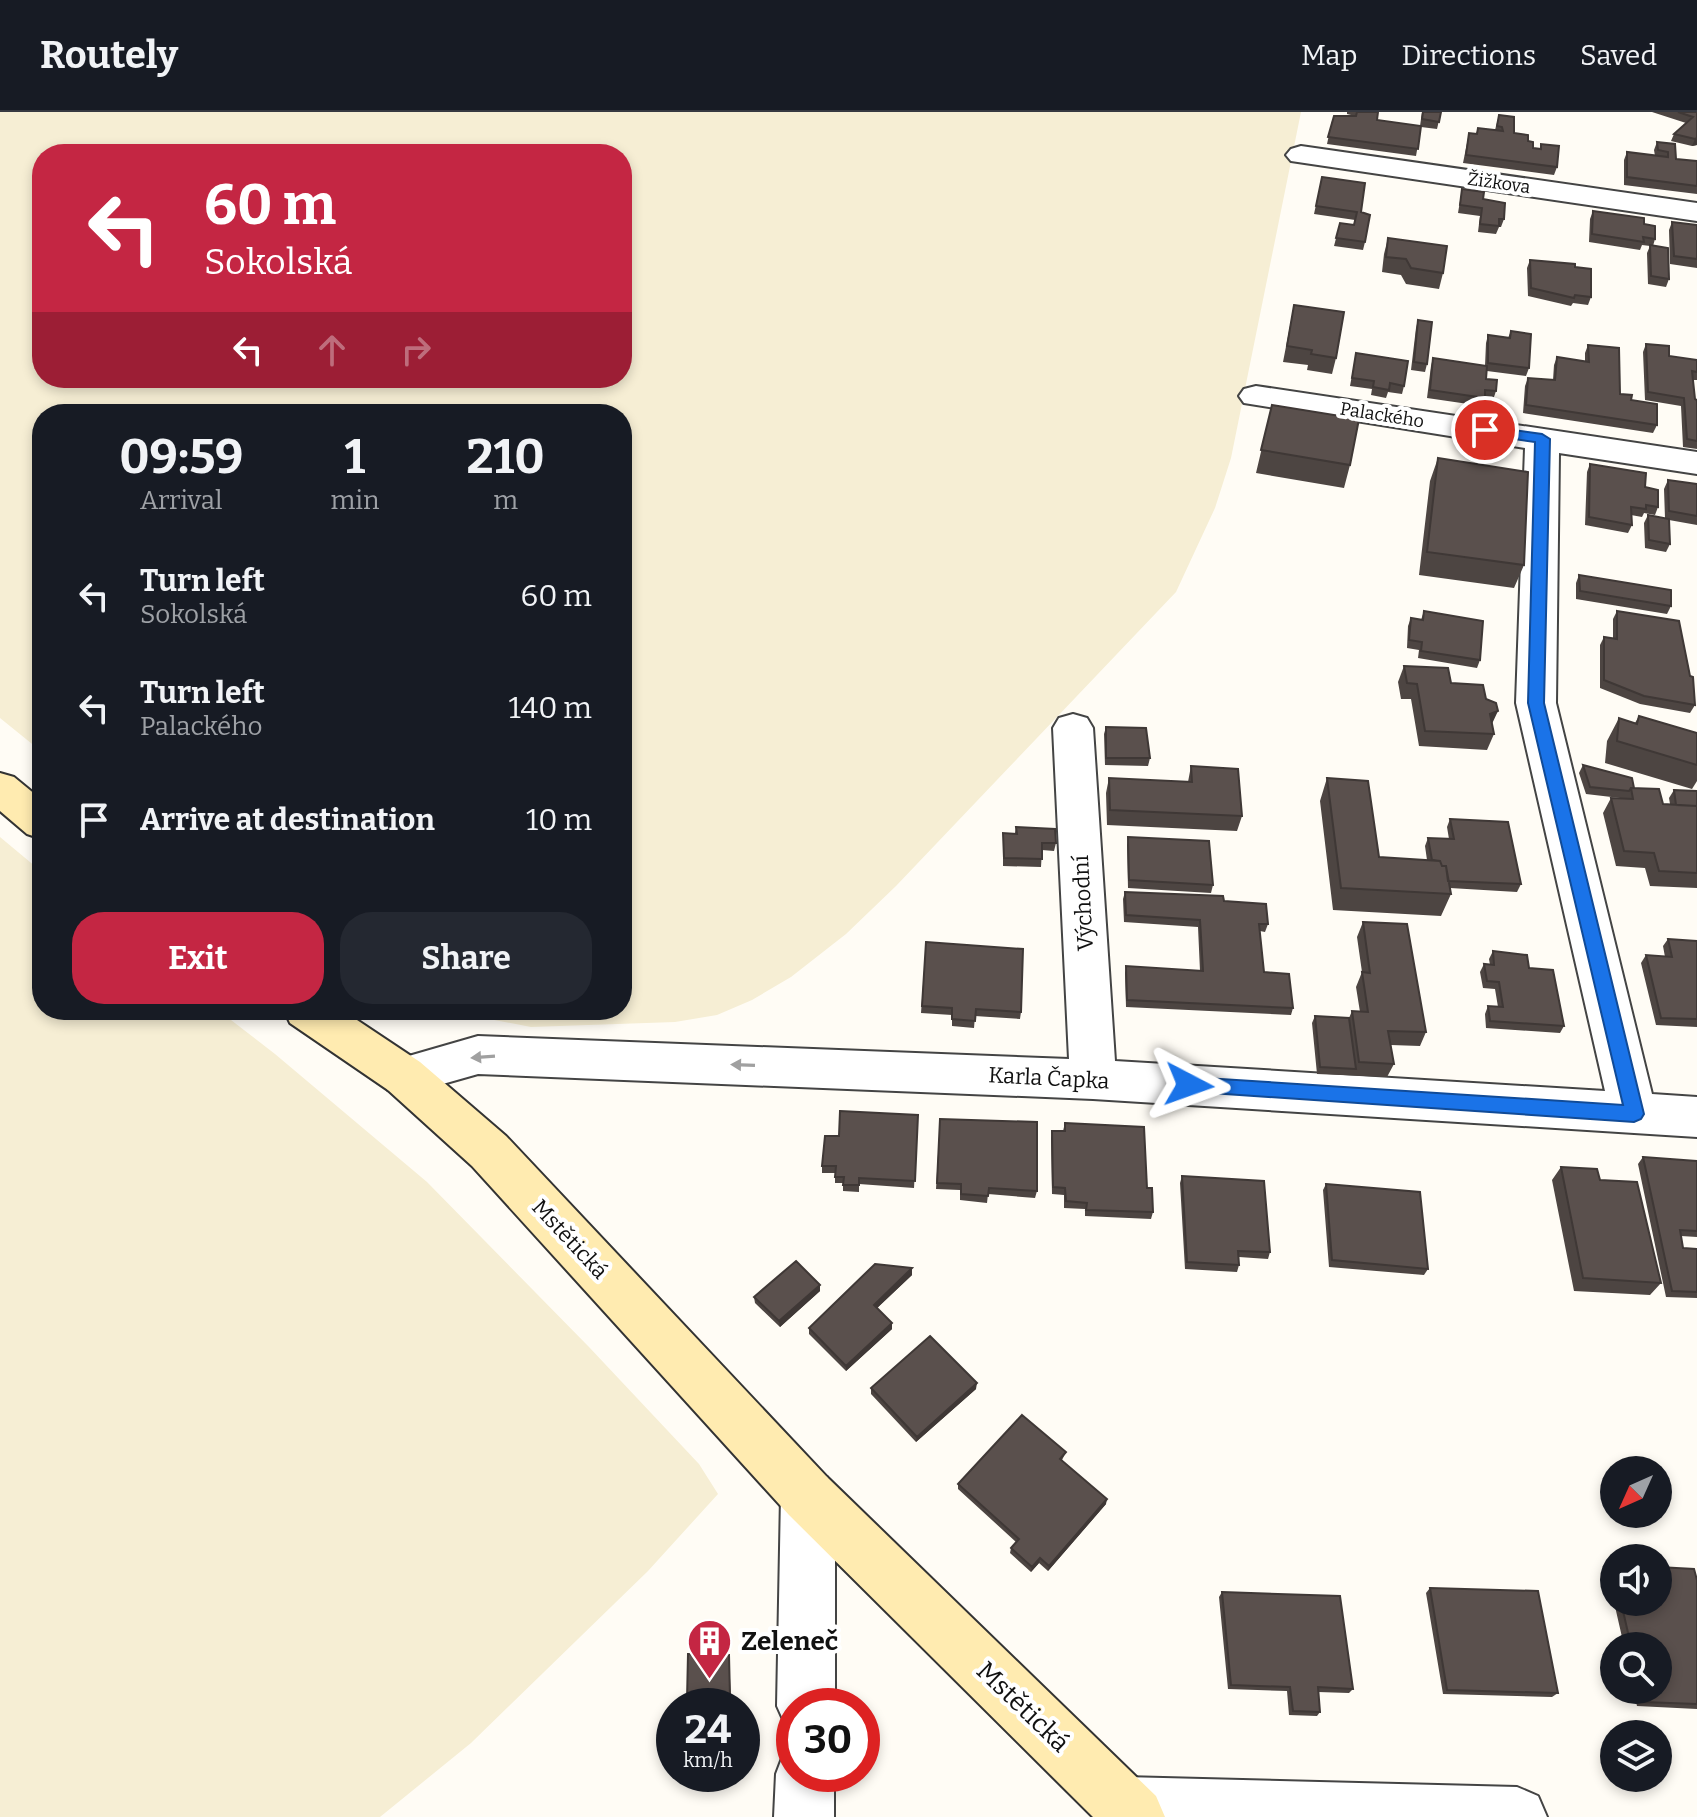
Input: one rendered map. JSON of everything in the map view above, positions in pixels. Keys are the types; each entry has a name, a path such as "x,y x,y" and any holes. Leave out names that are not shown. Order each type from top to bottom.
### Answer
{"street":[{"name":"Žižkova","path":"1301,155 1697,212"},
{"name":"Palackého","path":"1256,396 1697,463"},
{"path":"1542,439 1536,703 1634,1114"},
{"name":"Východní","path":"1073,728 1093,1079"},
{"path":"0,788 32,815"},
{"name":"Mstětická","path":"321,1020 404,1076 489,1151 808,1496 1129,1812"},
{"name":"Karla Čapka","path":"404,1076 478,1055 1093,1079 1697,1117"},
{"path":"806,1688 808,1496"},
{"path":"804,1817 805,1792"},
{"path":"1129,1812 1517,1817"}],"shaded area":[{"path":"0,112 1301,112 1231,458 1215,508 1176,592 896,886 846,934 791,977 752,1000 717,1015 675,1022 531,1027 494,1020 632,1020 632,404 32,404 32,744 0,718"},
{"path":"0,837 32,864 32,1020 231,1020 427,1182 699,1464 718,1494 648,1571 471,1743 380,1817 0,1817"}],"building":[{"path":"1357,112 1378,112 1377,120 1421,126 1418,149 1328,137 1334,116 1356,116"},
{"path":"1423,112 1441,112 1439,122 1422,119"},
{"path":"1678,112 1697,112 1697,138 1674,134 1693,117"},
{"path":"1499,115 1514,117 1514,133 1528,135 1533,148 1541,149 1541,144 1559,146 1557,167 1466,155 1469,133 1477,134 1478,128 1503,131 1502,127 1497,126"},
{"path":"1657,142 1675,144 1676,159 1697,161 1697,186 1627,177 1627,152 1668,157 1668,152 1658,150"},
{"path":"1322,177 1365,183 1361,212 1370,215 1365,242 1336,238 1340,223 1354,225 1357,212 1316,206"},
{"path":"1462,189 1484,192 1483,199 1505,203 1504,219 1499,219 1499,226 1480,224 1482,208 1460,205"},
{"path":"1593,211 1644,218 1644,224 1655,226 1655,239 1643,237 1644,242 1592,234"},
{"path":"1672,222 1697,225 1697,259 1674,256"},
{"path":"1388,238 1447,246 1443,273 1411,268 1406,259 1386,257"},
{"path":"1650,245 1668,248 1669,279 1651,276"},
{"path":"1530,260 1575,264 1575,267 1591,269 1591,297 1575,295 1574,298 1531,288"},
{"path":"1294,305 1344,312 1336,358 1287,346"},
{"path":"1418,320 1432,322 1427,364 1414,362"},
{"path":"1511,331 1531,334 1529,368 1488,363 1488,335 1510,338"},
{"path":"1646,344 1669,346 1669,356 1697,360 1697,372 1692,371 1697,400 1697,441 1687,439 1684,398 1648,392"},
{"path":"1588,345 1619,348 1620,394 1632,395 1631,400 1657,404 1657,425 1526,405 1528,378 1555,380 1557,357 1589,362"},
{"path":"1356,353 1408,361 1404,386 1390,383 1389,390 1373,387 1374,381 1352,378"},
{"path":"1433,358 1487,366 1486,379 1497,380 1496,391 1485,390 1485,398 1430,390"},
{"path":"1272,405 1359,419 1350,465 1261,450"},
{"path":"1438,458 1528,472 1524,565 1427,552"},
{"path":"1590,464 1646,473 1645,487 1658,490 1658,507 1631,507 1632,525 1589,517"},
{"path":"1668,480 1697,484 1697,516 1669,511"},
{"path":"1648,515 1669,519 1670,544 1649,540"},
{"path":"1579,575 1671,590 1671,606 1580,591"},
{"path":"1424,611 1483,621 1480,660 1421,651 1422,642 1409,640 1411,618 1423,620"},
{"path":"1617,611 1679,621 1690,676 1693,677 1695,705 1644,696 1604,680 1604,637 1617,639"},
{"path":"1404,666 1448,668 1451,683 1483,685 1486,699 1496,703 1498,711 1490,714 1494,734 1425,731 1417,684 1407,683"},
{"path":"1639,716 1697,733 1697,765 1617,741 1619,718 1637,724"},
{"path":"1106,727 1146,728 1150,758 1106,758"},
{"path":"1583,765 1632,778 1634,788 1629,791 1590,787"},
{"path":"1191,766 1238,769 1242,816 1110,810 1109,778 1192,782"},
{"path":"1327,778 1368,781 1379,857 1440,861 1442,866 1446,866 1451,894 1341,888"},
{"path":"1631,788 1659,789 1663,804 1697,806 1697,873 1659,871 1654,853 1624,851 1611,798 1633,799"},
{"path":"1674,790 1697,791 1697,806 1676,805"},
{"path":"1450,819 1508,822 1521,884 1448,881 1446,866 1432,860 1428,838 1454,839"},
{"path":"1016,827 1055,829 1056,843 1042,843 1042,859 1004,858 1003,833 1017,834"},
{"path":"1128,837 1209,841 1213,885 1129,880"},
{"path":"1125,892 1223,896 1224,901 1266,904 1268,924 1259,924 1264,972 1289,974 1293,1008 1127,1000 1126,966 1203,971 1200,920 1126,915"},
{"path":"1363,922 1407,924 1426,1032 1388,1031 1394,1064 1359,1062 1352,1011 1368,1012 1362,972 1370,973"},
{"path":"1668,939 1697,941 1697,1019 1661,1018 1646,955 1672,957"},
{"path":"926,942 1023,949 1021,1012 976,1009 975,1021 952,1019 952,1008 922,1006"},
{"path":"1493,951 1527,955 1529,968 1553,970 1564,1026 1490,1021 1488,1006 1503,1007 1499,982 1487,981 1484,964 1494,965"},
{"path":"1315,1016 1349,1018 1356,1069 1320,1067"},
{"path":"840,1111 918,1115 915,1181 859,1178 859,1185 843,1185 844,1177 835,1177 836,1166 822,1166 825,1136 839,1136"},
{"path":"940,1119 1037,1122 1037,1191 989,1188 988,1196 961,1194 961,1184 937,1183"},
{"path":"1065,1123 1144,1127 1147,1188 1152,1188 1153,1212 1086,1210 1087,1203 1066,1201 1065,1188 1053,1187 1052,1131 1065,1131"},
{"path":"1643,1157 1697,1161 1697,1231 1680,1230 1683,1248 1697,1249 1697,1292 1672,1291"},
{"path":"1561,1167 1597,1169 1600,1180 1637,1182 1661,1283 1583,1278"},
{"path":"1182,1176 1264,1181 1270,1252 1238,1251 1239,1265 1187,1262"},
{"path":"1326,1184 1420,1192 1428,1269 1332,1260"},
{"path":"796,1261 820,1285 779,1321 754,1297"},
{"path":"875,1264 912,1268 874,1305 892,1323 846,1366 809,1328"},
{"path":"930,1336 977,1383 917,1437 871,1388"},
{"path":"1022,1415 1066,1452 1060,1459 1107,1499 1049,1566 1040,1558 1032,1567 1011,1548 1019,1539 958,1484"},
{"path":"1672,1568 1694,1569 1697,1580 1697,1704 1672,1703 1672,1632 1628,1632 1624,1616 1672,1616"},
{"path":"1430,1588 1538,1591 1558,1693 1447,1690"},
{"path":"1222,1592 1340,1596 1353,1689 1318,1687 1320,1712 1293,1711 1290,1687 1231,1685"},
{"name":"Zeleneč","path":"688,1654 729,1655 730,1688 687,1688"}],"place":[{"name":"Zeleneč","path":"710,1680"}],"route":[{"path":"1189,1085 1634,1114 1536,703 1542,439 1485,430"}]}
